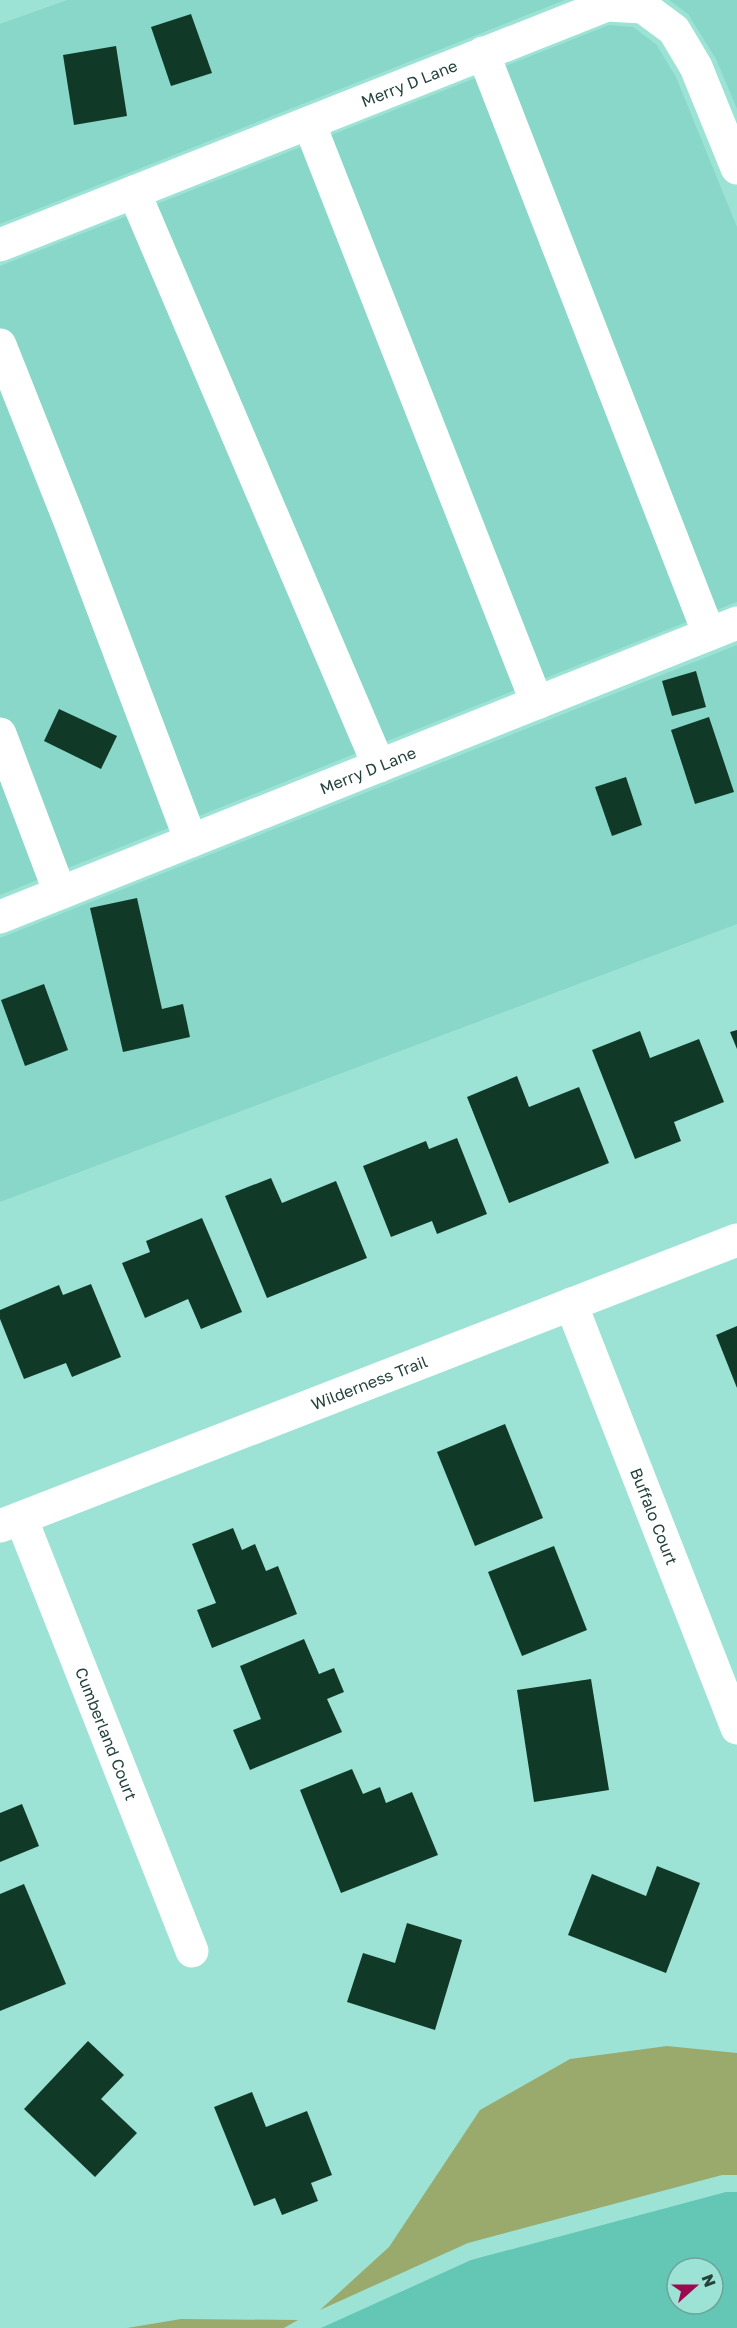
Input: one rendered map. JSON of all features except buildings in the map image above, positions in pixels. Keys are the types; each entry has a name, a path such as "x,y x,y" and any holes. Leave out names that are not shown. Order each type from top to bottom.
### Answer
{"street":[{"name":"Merry D Lane","path":"0,244 607,5 643,7 674,30 696,67 737,168"},
{"path":"483,53 723,629"},
{"path":"309,123 537,703"},
{"path":"134,192 379,766"},
{"path":"0,345 71,524 191,841"},
{"name":"Merry D Lane","path":"0,917 723,629"},
{"path":"0,734 60,893"},
{"name":"Wilderness Trail","path":"10,1522 737,1240"},
{"name":"Buffalo Court","path":"571,1304 737,1728"},
{"name":"Cumberland Court","path":"10,1522 192,1951"}],"shaded area":[{"path":"67,0 565,0 0,224 0,24"},
{"path":"669,0 737,0 737,109 716,59 688,14"},
{"path":"609,25 633,27 656,44 676,77 737,227 737,602 0,895 0,266"},
{"path":"737,645 737,924 0,1202 0,938"},
{"path":"667,2046 737,2053 737,2175 722,2175 468,2243 320,2310 389,2247 480,2110 570,2059"},
{"path":"726,2192 737,2192 737,2328 321,2328 471,2260"},
{"path":"181,2319 298,2320 284,2328 127,2328"}]}
